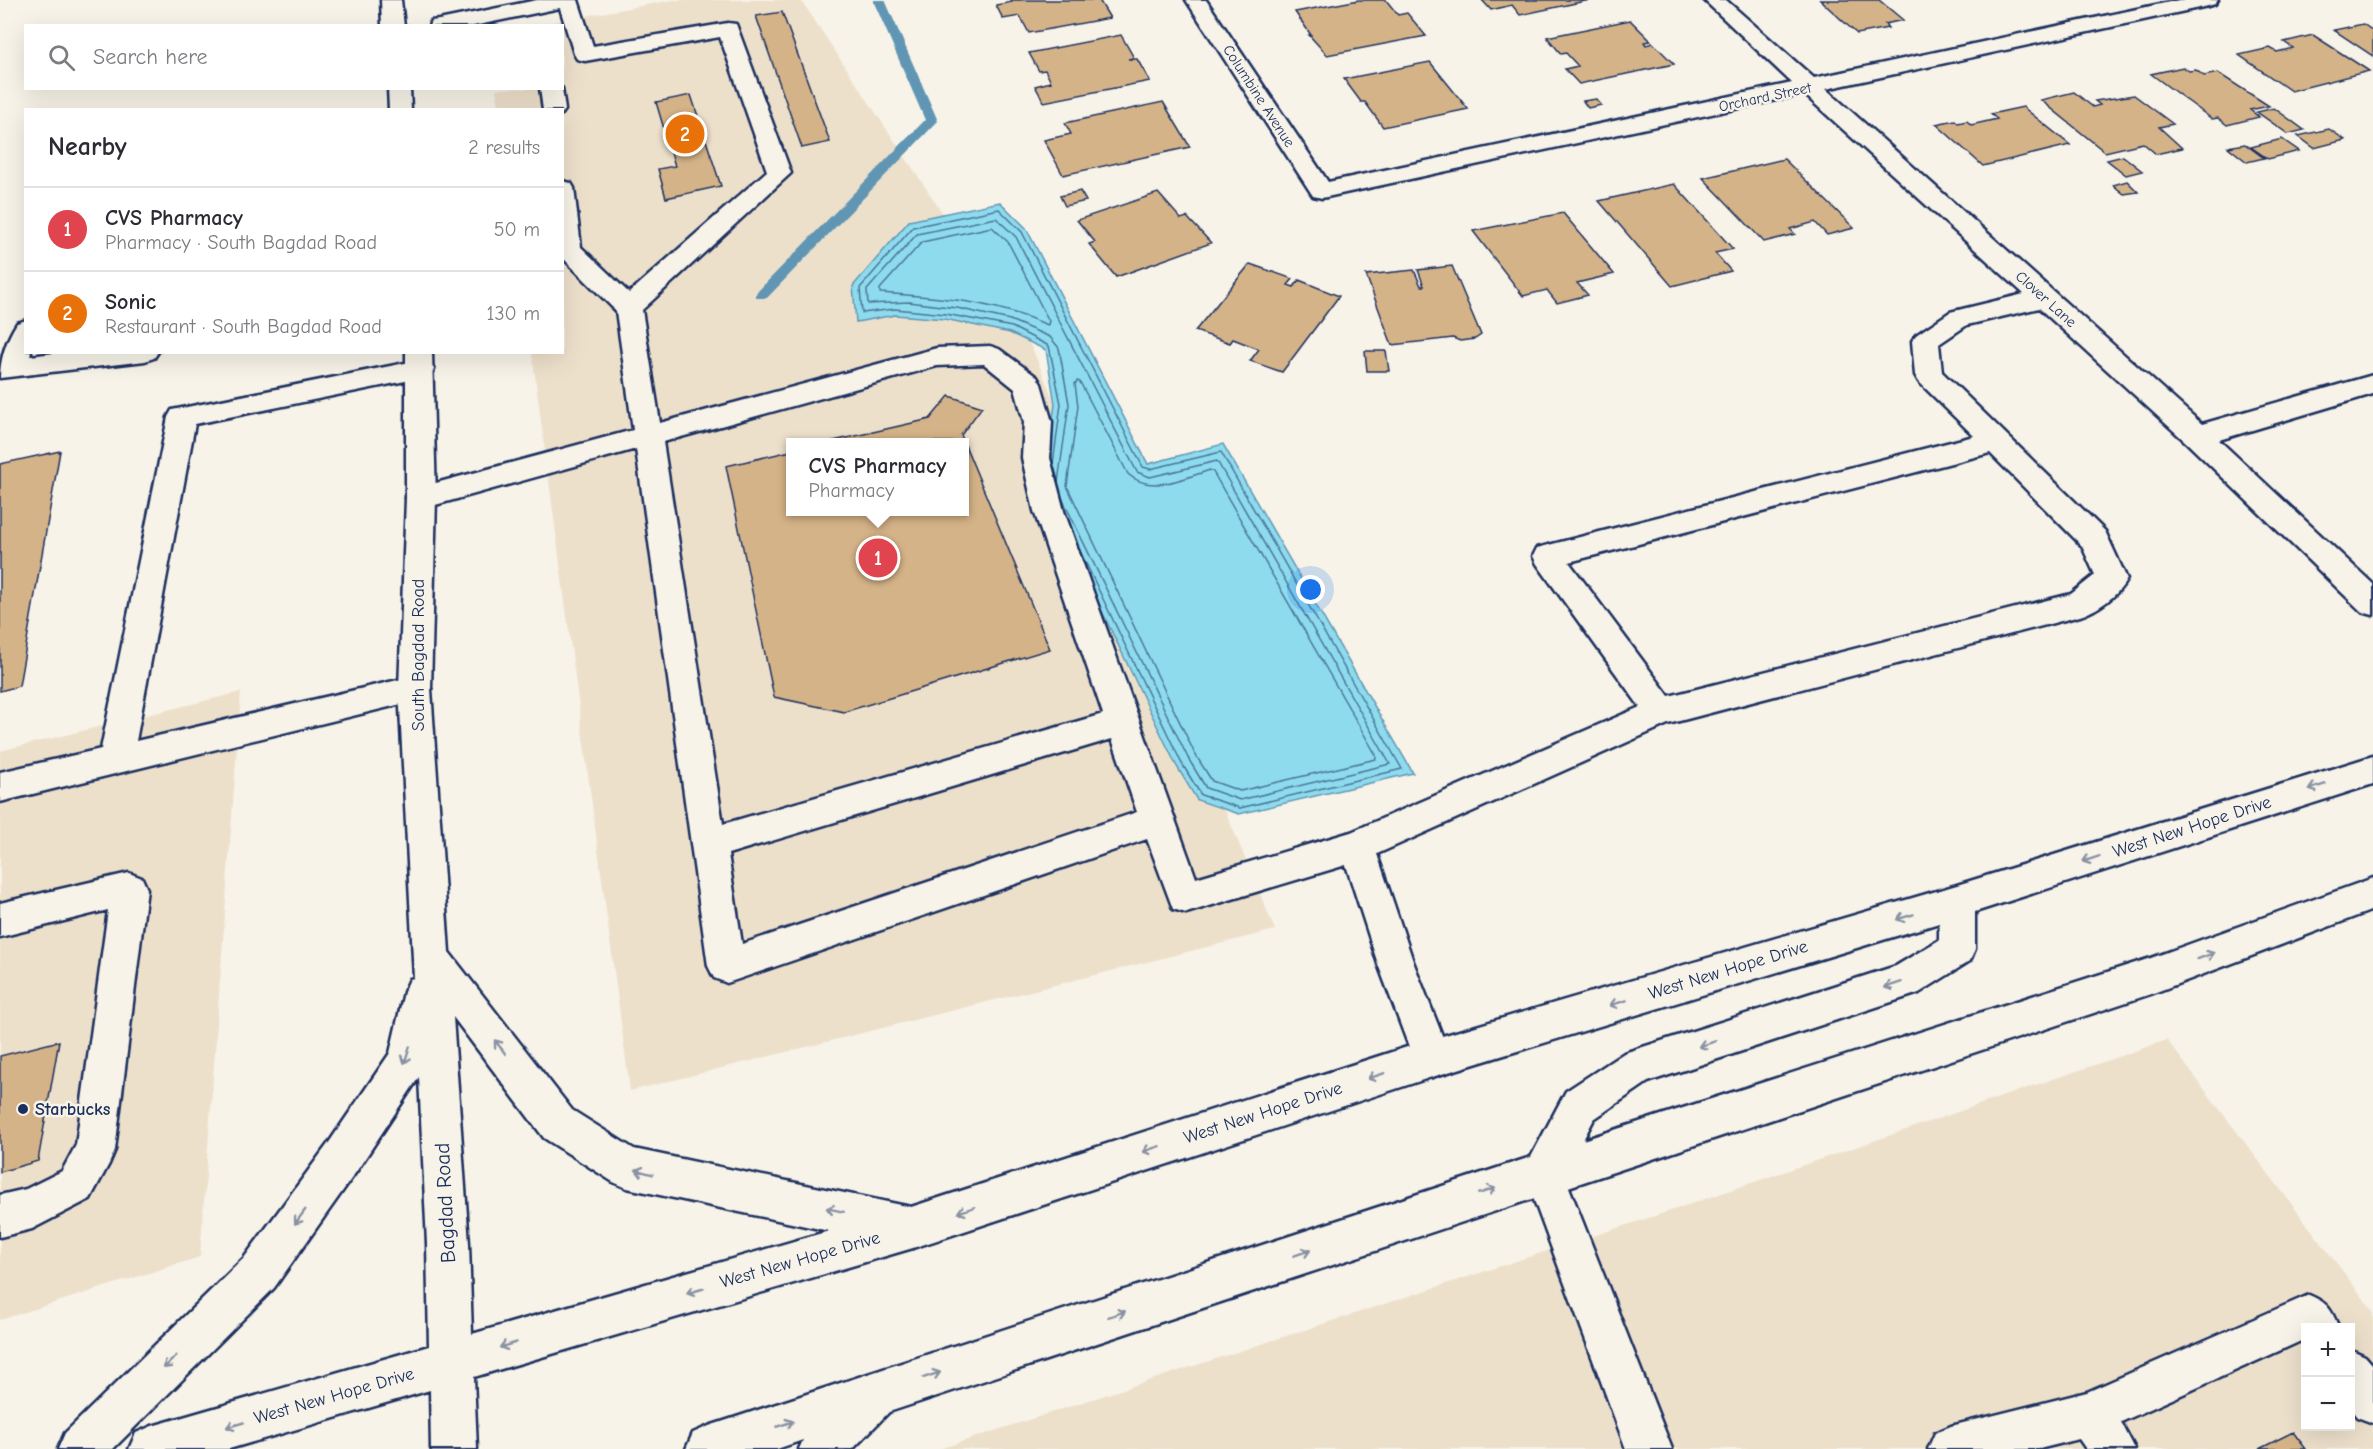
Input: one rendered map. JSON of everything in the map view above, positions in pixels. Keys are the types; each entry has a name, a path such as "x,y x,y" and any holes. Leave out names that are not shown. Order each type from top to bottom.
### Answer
{"main road":[{"path":"391,0 393,24"},
{"path":"449,24 568,0 574,59 728,29 779,173 629,308"},
{"name":"Columbine Avenue","path":"1196,0 1322,191"},
{"name":"Clover Lane","path":"1714,0 2197,436 2373,603"},
{"name":"Orchard Street","path":"1322,191 1809,88 2208,0"},
{"path":"399,90 400,108"},
{"path":"551,90 554,108"},
{"path":"564,206 569,249 629,308 727,966 1157,820"},
{"path":"421,498 648,434 937,357 990,355 1027,384 1038,422 1036,458 1048,511 1186,897 1357,846 1662,712 2080,604 2112,579 2094,539 1929,375 1925,341 1959,318 2045,298"},
{"path":"6,369 24,333"},
{"path":"6,369 129,354"},
{"path":"116,760 182,417 420,361"},
{"name":"South Bagdad Road","path":"420,361 421,498 415,689 431,958"},
{"path":"2197,436 2373,384"},
{"path":"1662,712 1548,556 1995,441"},
{"path":"0,787 415,689"},
{"path":"709,844 1122,722"},
{"name":"West New Hope Drive","path":"152,1449 913,1227 1432,1058 1957,901 2373,770"},
{"path":"1357,846 1396,964 1432,1058"},
{"path":"0,920 129,889 95,1150 76,1185 32,1208 0,1216"},
{"path":"709,1449 1544,1173 2151,976 2373,894"},
{"path":"1649,1449 1544,1173 1580,1105 1638,1066 1906,981 1957,950 1957,901"},
{"path":"431,958 558,1124 627,1168 913,1227"},
{"path":"81,1449 259,1273 335,1167 406,1061 431,958"},
{"name":"Bagdad Road","path":"431,958 448,1244 454,1449"},
{"path":"1951,1449 2100,1431 2309,1316 2314,1323"},
{"path":"2355,1377 2373,1401"},
{"path":"822,1449 876,1393"}],"shaded area":[{"path":"673,0 801,0 1032,348 1275,930 630,1091 532,354 564,354 564,108 499,108 496,90 564,90 564,24 541,24"},
{"path":"241,692 200,1257 0,1320 0,751"},
{"path":"2167,1040 2373,1311 2373,1449 939,1449 1667,1212"}],"water":[{"path":"1000,202 1026,228 1148,464 1223,444 1413,773 1239,814 1197,800 1176,765 1043,489 1055,404 1046,350 1010,333 945,319 895,315 856,322 853,286 909,221"}],"building":[{"path":"1011,0 1099,0 1110,18 1029,33 1020,16 1003,19 996,5 1012,2"},
{"path":"1359,0 1386,0 1398,15 1407,13 1426,36 1327,55 1309,35 1311,35 1295,12"},
{"path":"1482,0 1590,0 1520,15 1512,5 1491,10"},
{"path":"1820,0 1879,0 1903,20 1885,24 1888,28 1857,34"},
{"path":"782,12 830,142 802,148 756,16"},
{"path":"1630,20 1651,41 1644,42 1646,45 1653,43 1674,64 1579,84 1565,69 1578,66 1566,53 1561,54 1547,37"},
{"path":"2363,24 2373,31 2373,56 2334,30"},
{"path":"1121,35 1134,58 1128,59 1137,59 1150,81 1044,102 1035,86 1051,82 1045,70 1039,71 1029,53"},
{"path":"2313,35 2369,71 2291,91 2239,55 2270,48 2277,52 2293,48 2284,42"},
{"path":"1430,62 1468,109 1383,127 1344,79"},
{"path":"2183,67 2189,71 2196,70 2204,76 2218,73 2269,106 2250,110 2259,117 2227,125 2218,118 2212,119 2151,74"},
{"path":"2074,92 2093,107 2100,105 2095,101 2134,95 2173,124 2159,127 2182,148 2156,154 2143,143 2105,152 2041,100"},
{"path":"691,95 721,186 666,198 658,169 675,166 656,102"},
{"path":"1596,99 1601,105 1588,108 1583,101"},
{"path":"1163,102 1190,147 1063,175 1044,140 1071,134 1065,123"},
{"path":"2023,107 2070,145 1983,166 1936,124 1955,120 1958,123 1967,121 1971,125 1997,119 1991,114"},
{"path":"2274,108 2304,130 2288,134 2257,112"},
{"path":"2329,129 2345,140 2314,148 2298,136"},
{"path":"2282,139 2299,151 2268,159 2251,147"},
{"path":"2245,144 2264,158 2247,162 2228,147"},
{"path":"2123,156 2142,171 2126,175 2107,160"},
{"path":"1784,159 1854,228 1827,235 1815,222 1790,229 1795,234 1764,242 1703,178"},
{"path":"2127,181 2138,192 2124,194 2113,185"},
{"path":"1674,184 1733,249 1715,253 1731,271 1672,286 1599,201"},
{"path":"1080,191 1086,201 1065,206 1060,196"},
{"path":"1158,193 1181,219 1187,217 1211,243 1116,277 1089,244 1095,242 1077,220"},
{"path":"1563,213 1614,274 1577,283 1588,295 1557,303 1547,290 1523,296 1473,231"},
{"path":"1250,264 1293,279 1288,285 1294,287 1299,280 1339,296 1282,372 1250,361 1259,349 1233,339 1230,343 1195,331"},
{"path":"1452,266 1481,335 1475,339 1460,341 1453,338 1392,345 1366,275 1414,270 1421,286 1424,286 1418,270"},
{"path":"1365,351 1386,351 1389,371 1367,371"},
{"path":"949,396 982,407 961,435 962,438 847,438 930,419"},
{"path":"60,451 19,686 0,691 0,464"},
{"path":"786,452 786,516 969,516 969,455 1050,649 844,712 774,697 726,466"},
{"name":"Starbucks","path":"59,1041 38,1161 0,1172 0,1056"},
{"path":"2293,1432 2306,1449 2259,1449"}],"waterway":[{"path":"762,295 932,121 879,0"}],"place":[{"name":"Sonic","path":"685,134"},
{"name":"CVS Pharmacy","path":"878,558"},
{"name":"Starbucks","path":"23,1109"}]}
